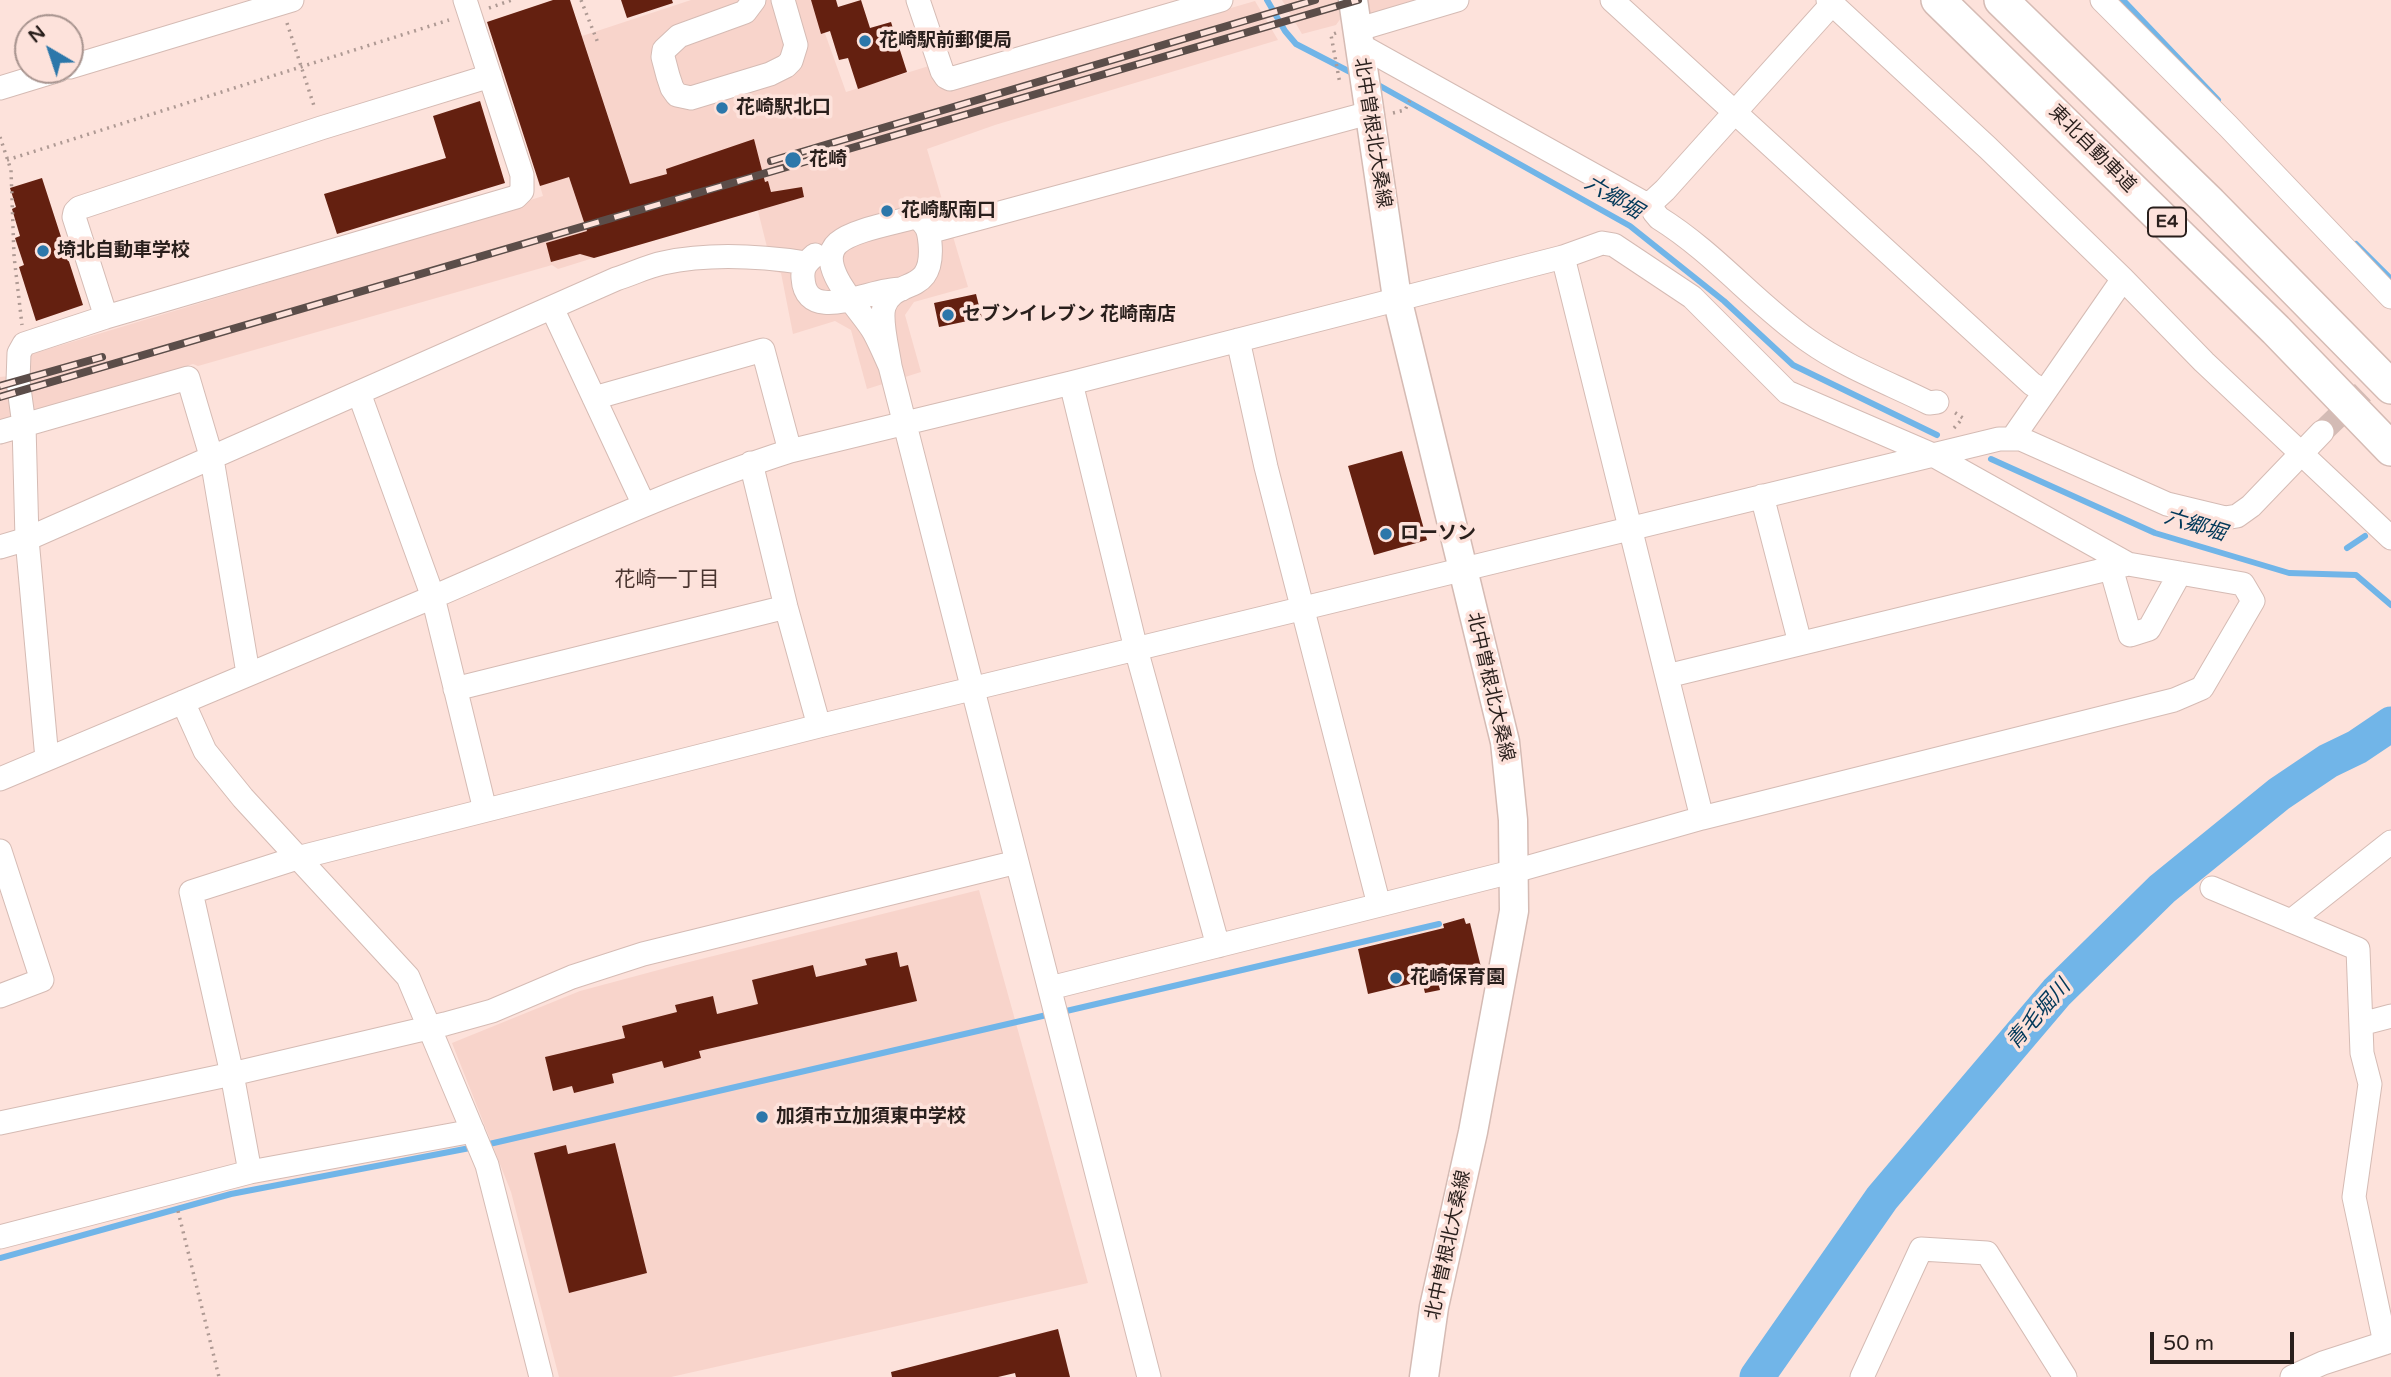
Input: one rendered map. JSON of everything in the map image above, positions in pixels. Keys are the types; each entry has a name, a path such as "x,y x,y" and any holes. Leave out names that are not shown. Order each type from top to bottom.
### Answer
{"highway":[{"name":"東北自動車道","path":"1938,0 2276,330 2391,449"},
{"name":"E4","path":"2001,0 2200,194 2391,387"}],"main road":[{"name":"北中曽根北大桑線","path":"1353,0 1352,45 1359,99 1397,298 1505,742 1513,820 1514,911 1473,1132 1434,1307 1424,1377"}],"street":[{"path":"754,0 745,12 679,36 664,50 668,76 677,94 691,98 786,66 794,55 796,45 783,0"},
{"path":"918,0 942,71 950,79 1221,0"},
{"path":"1352,45 1457,0"},
{"path":"1612,0 2032,384 2044,391"},
{"path":"2102,0 2228,125 2391,297"},
{"path":"1352,45 1644,203 1652,202 1830,2 1988,148 2204,362 2391,538"},
{"path":"47,759 27,539 24,425 17,363 24,344 106,317 516,197 522,191 522,175 468,9"},
{"path":"84,63 289,11"},
{"path":"106,317 74,217 79,208 321,128 490,76"},
{"path":"929,232 1359,99"},
{"path":"1652,202 1654,212 1659,218 1706,251 1812,344 1929,403 1937,402"},
{"path":"902,289 889,288 828,304 812,299 803,283 803,272 806,263 821,251 849,236 915,217 923,221 929,232 931,260 928,271 921,280 889,298 883,314 890,366 1149,1377"},
{"path":"0,779 644,505 751,463 790,450 1071,383 1563,257 1602,243 1614,245 1692,297 1787,392 1933,455 2119,566"},
{"path":"836,244 831,257 835,273 850,299 874,330 890,366"},
{"path":"0,547 27,539 617,279 663,263 707,258 743,257 806,263"},
{"path":"1563,257 1702,818"},
{"path":"2012,439 2123,279"},
{"path":"552,308 644,505"},
{"path":"1238,340 1266,467 1379,905"},
{"path":"594,398 763,350 790,450"},
{"path":"0,432 188,378 212,458 248,673"},
{"path":"1071,383 1136,649 1218,946"},
{"path":"359,393 433,597 485,810"},
{"path":"250,1172 232,1074 191,892 297,858 819,726 1999,439 2021,439 2167,504 2225,518 2237,516 2322,432"},
{"path":"751,463 786,607 819,726"},
{"path":"1762,496 1800,643"},
{"path":"2119,566 2130,635 2148,629 2180,573"},
{"path":"1050,988 1515,871 1702,818 2174,701 2202,688 2253,601 2243,584 2119,566 1667,676"},
{"path":"455,689 786,607"},
{"path":"183,702 205,751 243,799 408,977 487,1165 541,1377"},
{"path":"2291,921 2391,842"},
{"path":"0,851 42,981 0,996"},
{"path":"0,1124 429,1028 492,1011 572,978 643,954 1017,862"},
{"path":"2212,888 2358,949 2361,1053 2370,1084 2354,1197 2388,1342 2323,1363 2292,1377"},
{"path":"2361,1024 2391,1016"},
{"path":"0,1237 250,1172 473,1131"},
{"path":"1862,1377 1921,1249 1987,1254 2065,1377"}],"path":[{"path":"7,160 302,66 468,9 512,0"},
{"path":"581,0 598,43"},
{"path":"289,11 317,118"},
{"path":"1352,45 1359,99"},
{"path":"1405,110 1415,91"},
{"path":"0,137 11,170 13,256 23,333"},
{"path":"173,1192 219,1377"}],"shaded area":[{"path":"691,0 813,0 846,92 932,65 943,88 952,89 1255,1 1278,40 995,125 927,149 968,287 914,302 905,315 921,372 867,389 851,330 835,321 793,334 781,273 773,271 757,207 558,269 552,265 198,366 193,364 29,418 25,363 32,354 543,196 540,186 622,159 582,36"},
{"path":"1282,0 1338,0 1341,18 1336,25 1302,34"},
{"path":"1365,0 1428,0 1371,17 1367,13"},
{"path":"9,376 19,421 0,426 0,377"},
{"name":"加須市立加須東中学校","path":"979,890 1088,1283 671,1377 559,1377 511,1192 452,1043 580,991"}],"building":[{"path":"553,0 570,0 630,184 667,174 666,169 754,139 765,182 768,181 771,192 802,187 804,197 594,258 580,254 551,262 546,243 587,231 569,177 540,186 487,22"},
{"path":"621,0 672,0 673,3 627,18"},
{"path":"811,0 836,0 838,7 861,0 870,28 891,22 907,72 858,89 848,58 839,60 830,31 821,34"},
{"path":"480,101 505,183 337,234 324,194 446,158 433,116"},
{"name":"埼北自動車学校","path":"42,178 83,305 36,321 19,267 24,265 15,238 20,236 12,209 16,207 10,188"},
{"path":"976,294 982,318 939,327 934,303"},
{"path":"1402,451 1427,540 1374,555 1348,466"},
{"path":"1464,918 1466,924 1470,923 1481,967 1437,977 1440,990 1425,993 1422,981 1368,994 1358,949 1444,928 1443,924"},
{"path":"897,952 900,967 908,965 917,1001 699,1051 701,1058 664,1068 662,1061 612,1074 614,1083 574,1093 572,1086 553,1091 545,1057 625,1038 622,1026 677,1012 675,1005 713,996 717,1014 758,1004 752,980 813,965 816,977 867,965 865,959"},
{"path":"615,1143 647,1273 569,1293 534,1153 566,1145 568,1154"},
{"path":"1058,1329 1070,1377 1016,1377 1015,1373 998,1377 892,1377 891,1372"}],"waterway":[{"name":"六郷堀","path":"1267,0 1296,44 1356,75"},
{"path":"2123,0 2218,100"},
{"name":"六郷堀","path":"1373,82 1630,226 1724,301 1793,365 1937,435"},
{"path":"2356,244 2391,279"},
{"name":"六郷堀","path":"1991,459 2155,533 2289,573 2356,575 2391,605"},
{"name":"六郷堀","path":"2347,548 2365,536"},
{"name":"青毛堀川","path":"1757,1377 1882,1198 2057,992 2162,889 2279,794 2391,724"},
{"path":"1062,1012 1439,924"},
{"path":"485,1145 1051,1014"},
{"path":"0,1258 231,1194 475,1147"}],"tunnel":[{"path":"2322,432 2390,366"}],"railway":[{"path":"771,161 1315,0"},
{"path":"0,397 1358,0"},
{"path":"0,386 102,357"}],"place":[{"name":"花崎駅前郵便局","path":"865,41"},
{"name":"花崎駅北口","path":"722,108"},
{"name":"花崎","path":"793,160"},
{"name":"花崎駅南口","path":"887,211"},
{"name":"埼北自動車学校","path":"43,251"},
{"name":"セブンイレブン 花崎南店","path":"948,315"},
{"name":"ローソン","path":"1386,534"},
{"name":"花崎保育園","path":"1396,978"},
{"name":"加須市立加須東中学校","path":"762,1117"}],"district":[{"name":"花崎一丁目","path":"667,580"}]}
